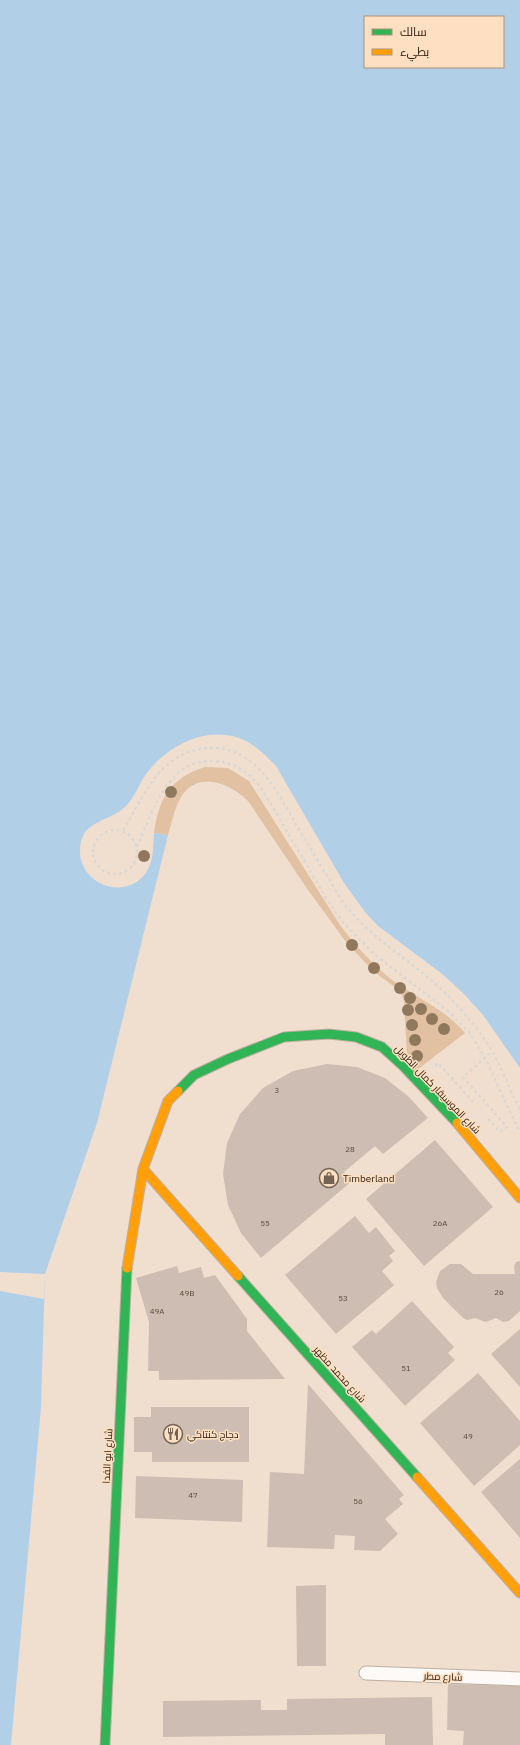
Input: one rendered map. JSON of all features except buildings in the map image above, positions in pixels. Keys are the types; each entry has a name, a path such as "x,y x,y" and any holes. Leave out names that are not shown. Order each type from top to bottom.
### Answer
{"street":[{"name":"شارع الموسيقار كمال الطويل","path":"143,1169 153,1138 168,1101 194,1075 228,1059 284,1037 329,1034 356,1037 382,1047 418,1081 463,1129 520,1198"},
{"name":"شارع محمد مظهر","path":"143,1169 520,1593"},
{"name":"شارع ابو الفدا","path":"104,1745 127,1264 143,1169"}],"lane":[{"name":"شارع مطر","path":"366,1673 520,1679"}],"path":[{"path":"123,830 155,778 176,758 204,748 219,748 233,751 246,758 263,774 277,793 342,901 353,915 377,939 415,966 449,997 470,1020 492,1052 520,1108"},
{"path":"137,847 130,834 123,830 109,830 97,838 93,852 98,866 110,874 125,872 136,861 137,847 160,797 170,781 180,771 194,764 209,760 224,761 238,766 250,775 260,786 328,901 341,920 374,954 460,1021 479,1045 520,1132"},
{"path":"485,1115 500,1132 507,1127 463,1077 492,1052"},
{"path":"418,1081 438,1063 474,1104"}],"shaded area":[{"path":"205,767 228,768 249,781 340,925 357,947 391,979 439,1010 457,1024 465,1033 413,1073 407,1057 404,1001 400,991 373,971 346,942 308,890 248,801 234,790 216,782 207,781 190,787 183,794 178,803 168,835 154,833 159,809 168,791 183,777"}],"water":[{"path":"0,0 520,0 520,1068 483,1015 463,993 441,973 378,926 365,912 344,883 276,766 250,743 233,736 219,735 193,739 181,744 158,760 149,770 133,798 126,806 119,812 90,827 85,833 81,841 80,851 82,863 88,873 96,881 106,886 117,888 129,886 139,880 147,871 152,857 154,833 168,835 97,1123 45,1274 41,1407 11,1745 0,1745"}],"pier":[{"path":"0,1272 45,1274 44,1299 0,1291"}],"traffic: fast":[{"path":"178,1091 194,1075 228,1059 284,1037 329,1034 356,1037 382,1047 403,1066 457,1123"},
{"path":"105,1745 127,1268"},
{"path":"238,1276 417,1477"}],"traffic: slow":[{"path":"127,1268 143,1169 168,1101 178,1091"},
{"path":"457,1123 520,1198"},
{"path":"143,1169 238,1276"},
{"path":"417,1477 520,1593"}],"place":[{"name":"Timberland","path":"329,1178"},
{"name":"دجاج كنتاكي","path":"173,1434"}]}
